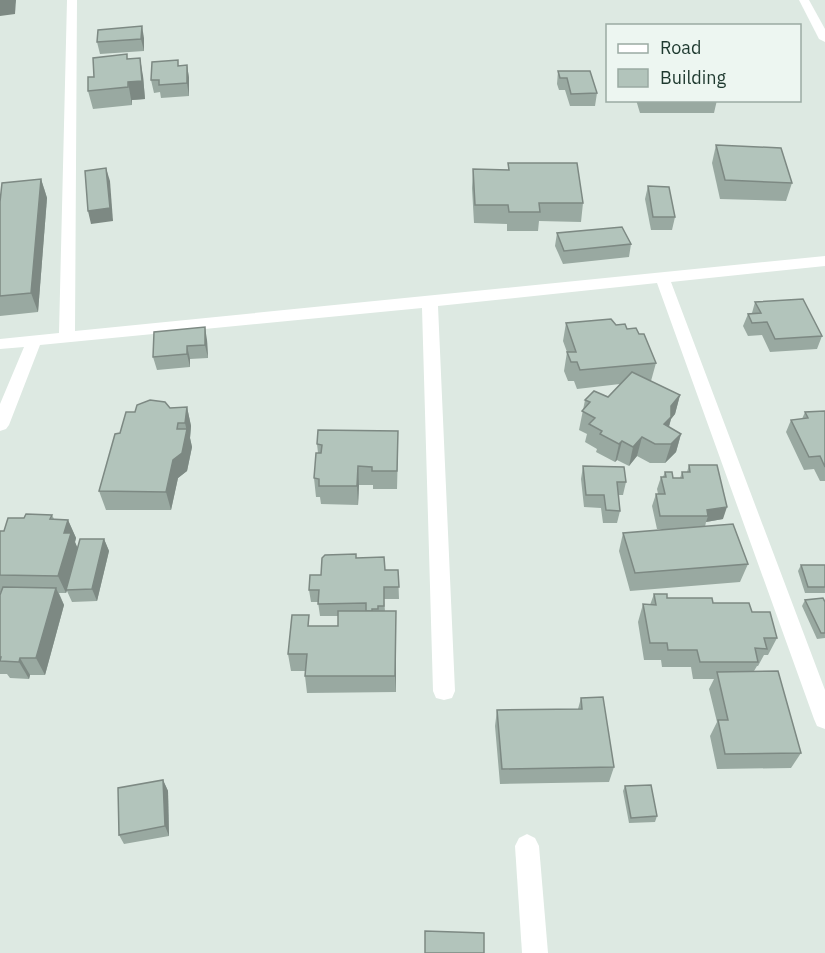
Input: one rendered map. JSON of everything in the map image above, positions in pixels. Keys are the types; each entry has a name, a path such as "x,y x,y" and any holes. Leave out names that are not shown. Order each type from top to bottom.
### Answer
{"street":[{"path":"67,337 72,0"},
{"path":"804,0 825,39"},
{"path":"0,344 825,261"},
{"path":"662,277 825,719"},
{"path":"429,302 444,692"},
{"path":"0,425 34,341"},
{"path":"527,846 535,953"}],"building":[{"path":"142,26 141,39 97,42 98,30"},
{"path":"127,54 127,59 140,58 142,81 128,82 128,87 88,91 88,77 94,77 93,58"},
{"path":"178,60 178,66 187,65 187,83 159,85 159,80 151,80 152,62"},
{"path":"558,71 590,71 597,93 571,94 567,78 560,78"},
{"path":"716,145 781,148 792,183 725,180"},
{"path":"508,163 577,163 583,203 539,203 540,212 509,212 508,205 475,205 473,169 509,170"},
{"path":"106,168 110,208 88,211 85,171"},
{"path":"41,179 31,293 0,296 2,183"},
{"path":"648,186 669,187 675,217 653,217"},
{"path":"622,227 631,244 564,251 557,233"},
{"path":"803,299 822,336 775,339 767,322 752,323 748,314 761,313 755,302"},
{"path":"611,319 616,325 625,324 627,329 636,328 639,334 644,334 656,363 580,370 577,362 571,362 567,352 576,352 566,323"},
{"path":"205,327 205,345 187,346 187,354 153,357 154,332"},
{"path":"632,372 680,395 671,406 671,417 664,424 681,434 671,444 655,444 642,437 633,447 622,441 619,444 600,434 602,431 589,424 595,418 582,411 590,402 585,400 594,391 608,397"},
{"path":"150,400 165,402 170,408 187,407 185,423 178,423 177,429 187,429 182,453 173,460 166,492 99,491 115,434 120,433 126,412 135,412 137,405"},
{"path":"825,411 825,467 820,456 809,457 791,420 808,418 805,412"},
{"path":"318,430 398,431 397,471 372,471 372,467 358,466 357,486 319,486 319,479 314,478 316,453 321,453 322,445 317,444"},
{"path":"689,465 717,465 727,507 707,510 708,516 660,516 656,494 665,494 661,477 666,477 665,472 672,472 673,478 683,478 682,472 690,472"},
{"path":"583,466 624,467 626,482 617,482 620,511 606,510 604,495 586,495"},
{"path":"26,514 52,515 50,519 68,520 64,533 71,533 58,576 0,575 0,531 4,531 8,518 24,518"},
{"path":"733,524 748,564 635,573 623,533"},
{"path":"80,539 104,539 92,589 66,590"},
{"path":"356,554 356,558 384,557 385,570 398,570 399,587 384,587 384,606 378,606 378,609 372,609 372,611 366,611 366,603 318,604 319,590 309,590 310,575 321,575 322,558 325,555"},
{"path":"801,565 825,565 825,587 808,587"},
{"path":"3,587 56,588 36,658 20,658 19,662 0,661 0,595"},
{"path":"654,594 667,594 667,598 712,598 713,603 749,603 752,612 770,612 777,638 764,638 767,649 755,648 758,662 700,662 697,650 668,650 667,643 650,643 643,604 656,605"},
{"path":"823,598 825,633 821,633 805,600"},
{"path":"338,611 396,611 395,676 305,676 307,654 288,654 292,615 309,615 308,626 338,626"},
{"path":"778,671 801,753 725,754 718,720 728,720 717,672"},
{"path":"603,697 614,767 502,769 497,710 582,709 581,698"},
{"path":"163,780 165,826 119,835 118,788"},
{"path":"651,785 657,816 631,818 625,786"},
{"path":"425,931 484,933 484,953 425,953"}]}
